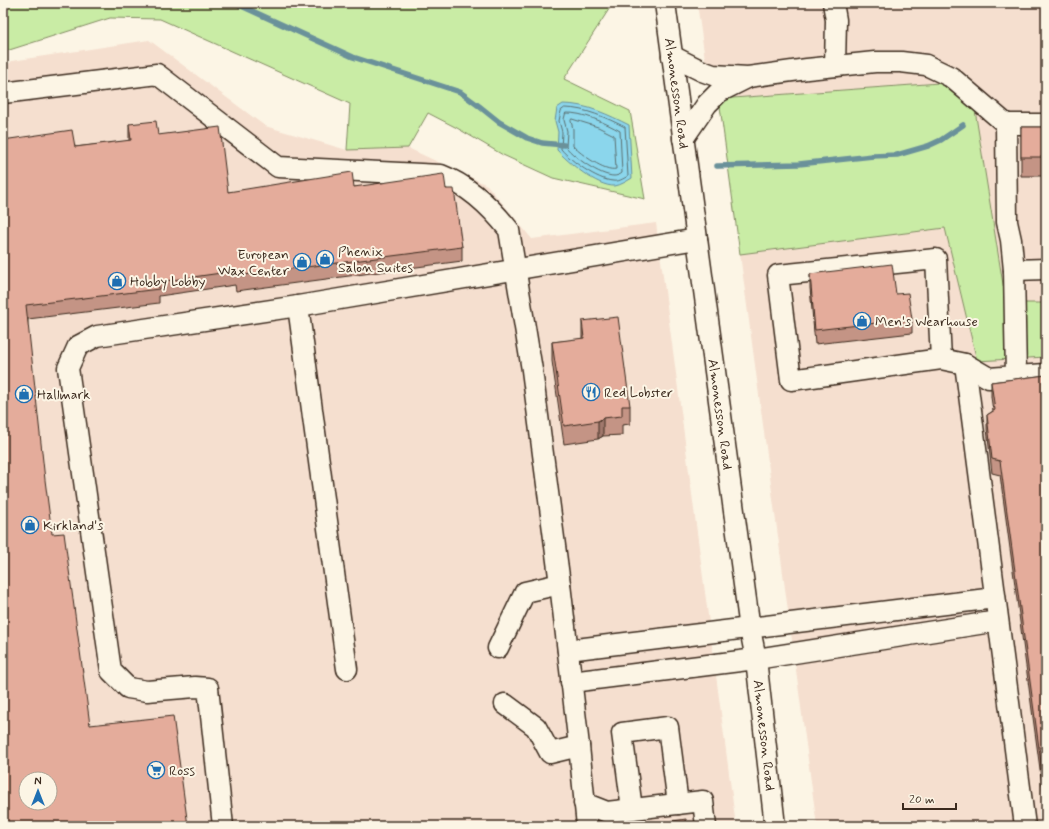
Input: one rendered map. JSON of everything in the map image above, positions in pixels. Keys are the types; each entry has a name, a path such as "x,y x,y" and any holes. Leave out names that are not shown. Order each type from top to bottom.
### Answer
{"street":[{"name":"Almonesson Road","path":"665,3 750,629 756,659 775,826"},
{"path":"833,3 836,20 835,66"},
{"path":"672,56 713,75 748,78 875,62 901,62 926,65 951,77 1006,124 1046,124"},
{"path":"3,93 157,74 278,167 441,175 455,180 496,213 510,230 532,370 560,584 587,826"},
{"path":"684,139 707,104 719,92 748,78"},
{"path":"1006,124 1007,222 1011,240 1014,270 1016,376"},
{"path":"223,826 208,688 195,687 147,691 128,688 111,671 68,368 78,346 97,336 298,306 697,239"},
{"path":"941,359 936,259 778,275 791,380 941,359 965,364 989,378 1046,374"},
{"path":"1014,270 1046,269"},
{"path":"298,306 348,669"},
{"path":"965,364 1024,826"},
{"path":"498,648 526,592 560,584"},
{"path":"568,650 995,598"},
{"path":"571,682 756,659 998,621"},
{"path":"505,704 536,727 550,753 579,746"},
{"path":"632,809 622,733 668,727 678,804"},
{"path":"584,803 607,812 703,801 706,826"}],"shaded area":[{"path":"697,3 1046,3 1046,303 1006,304 940,83 719,99 705,59"},
{"path":"149,40 265,126 347,150 408,148 487,185 532,239 656,223 736,826 3,826 3,69 12,61"},
{"path":"945,228 977,361 1046,357 1046,826 817,826 740,254"}],"green space":[{"path":"13,3 613,3 564,79 630,111 645,199 553,178 503,155 428,113 408,148 347,150 350,104 160,19 110,18 3,52 3,13"},
{"path":"940,83 975,110 1006,303 1046,303 1046,357 977,361 945,228 740,254 719,99"}],"water":[{"path":"563,104 572,104 589,108 629,125 632,178 622,184 615,186 608,185 583,173 557,150 558,132 555,121 557,108"}],"building":[{"path":"156,121 158,135 220,127 228,192 352,172 354,187 443,174 446,189 454,189 462,247 236,276 235,271 158,282 159,289 26,305 52,534 64,533 90,725 173,716 188,826 3,826 3,140 72,130 75,147 131,140 129,124"},
{"path":"1021,127 1046,127 1046,212 1044,157 1021,157"},
{"name":"Men's Wearhouse","path":"892,264 896,294 908,293 912,319 815,330 810,274"},
{"name":"Red Lobster","path":"618,317 630,406 622,406 622,416 603,418 598,421 564,426 552,342 584,338 582,321"},
{"path":"1046,375 1046,799 1000,461 992,459 987,415 995,410 991,382"},
{"path":"686,819 687,826 640,826"}],"waterway":[{"path":"235,3 353,57 460,92 499,122 527,138 542,143 564,145"},
{"path":"717,166 799,164 897,155 928,146 941,140 963,125"}],"place":[{"name":"Phenix Salon Suites","path":"325,259"},
{"name":"European Wax Center","path":"302,262"},
{"name":"Hobby Lobby","path":"117,281"},
{"name":"Men's Wearhouse","path":"862,321"},
{"name":"Red Lobster","path":"591,392"},
{"name":"Hallmark","path":"24,394"},
{"name":"Kirkland's","path":"30,525"},
{"name":"Ross","path":"156,770"}]}
